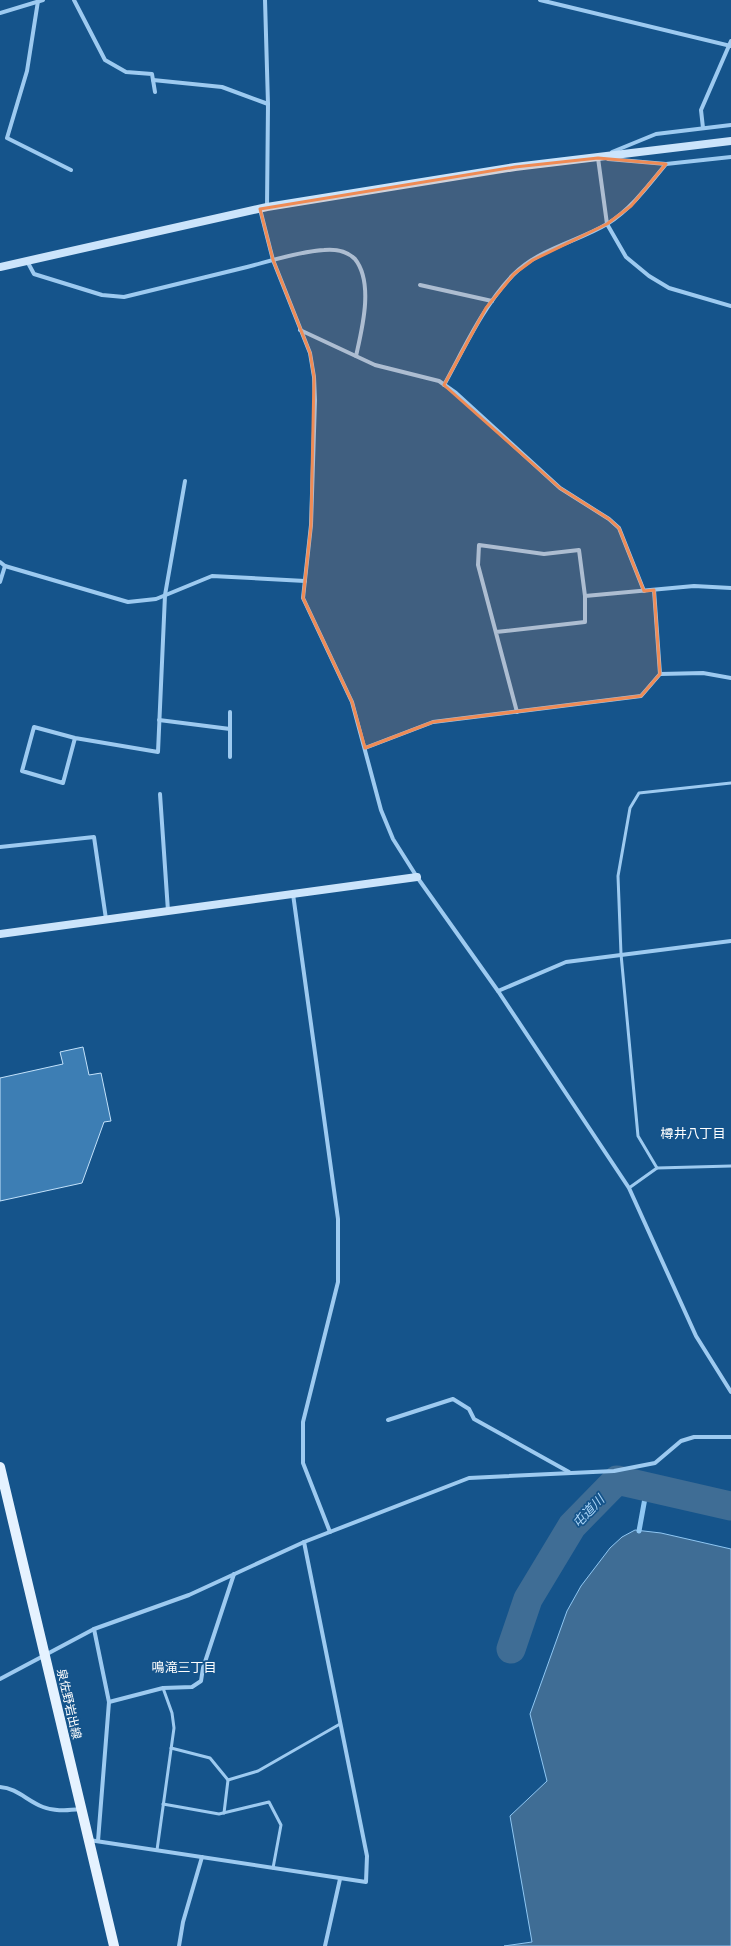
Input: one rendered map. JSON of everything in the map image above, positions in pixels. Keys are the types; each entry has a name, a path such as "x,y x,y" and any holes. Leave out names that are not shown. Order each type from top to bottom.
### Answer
{"main road":[{"name":"泉佐野岩出線","path":"0,1468 4,1499 44,1654 81,1809 93,1840 114,1946"}],"street":[{"path":"74,0 105,60 126,72 152,74 155,92"},
{"path":"265,0 268,104 263,208 273,260 310,353 315,400 311,525 303,598 352,702 382,810 393,839 417,877 498,992 629,1188 696,1336 731,1392"},
{"path":"540,0 730,44 701,110 703,128"},
{"path":"0,13 41,1 27,71 7,138 71,170"},
{"path":"153,80 222,87 268,104"},
{"path":"598,158 656,134 731,125"},
{"path":"0,267 263,208 515,167 731,141"},
{"path":"598,158 666,164 731,157"},
{"path":"598,158 607,224 626,257 649,276 669,288 731,306"},
{"path":"444,385 486,308 514,274 533,260 607,224 631,206 666,164"},
{"path":"27,261 34,274 102,295 124,297 273,260 324,250 342,251 354,258 362,271 366,302 356,356"},
{"path":"420,285 492,301"},
{"path":"300,330 375,365 439,381 456,393 560,488 609,518 619,528 644,590"},
{"path":"75,738 64,783 22,771 34,727 75,738 158,752 165,595 185,481"},
{"path":"496,632 585,622 585,596 579,550 544,554 479,545 478,565 517,712"},
{"path":"0,562 5,566 128,602 156,599 212,576 305,581"},
{"path":"0,582 5,566"},
{"path":"585,596 694,586 731,588"},
{"path":"365,748 433,722 641,696 660,674 654,590"},
{"path":"660,674 703,673 731,678"},
{"path":"230,712 230,757"},
{"path":"159,720 230,729"},
{"path":"160,794 168,911"},
{"path":"0,846 94,837 106,920"},
{"path":"0,934 417,877"},
{"path":"293,894 338,1219 338,1282 303,1422 303,1462 330,1532"},
{"path":"498,992 566,962 731,940"},
{"path":"388,1420 453,1398 469,1409 474,1419 570,1473"},
{"path":"0,1680 44,1654 94,1629 189,1595 304,1542 469,1478 614,1471 655,1463 681,1441 694,1437 731,1437"},
{"path":"94,1629 109,1702 93,1840 366,1882 367,1856 304,1542"},
{"path":"109,1702 163,1688 192,1687 201,1681 203,1668 234,1574"},
{"path":"0,1787 15,1790 42,1807 56,1811 81,1809"},
{"path":"179,1946 183,1922 202,1857"},
{"path":"325,1946 340,1879"}],"lane":[{"path":"657,1168 638,1136 621,954 618,876 630,808 639,793 731,783"},
{"path":"629,1188 657,1168 731,1166"},
{"path":"157,1850 174,1728 172,1713 163,1688"},
{"path":"228,1780 258,1771 340,1724"},
{"path":"171,1748 210,1758 228,1780 224,1813"},
{"path":"163,1804 219,1814 269,1802 281,1825 273,1868"}],"highlighted area":[{"path":"598,158 666,164 631,206 607,224 533,260 514,274 486,308 444,385 560,488 609,519 619,528 644,591 654,590 660,674 641,696 433,722 365,748 352,702 303,598 311,525 314,377 310,353 273,260 260,209 515,167"}],"water":[{"path":"635,1530 661,1533 731,1549 731,1946 504,1946 532,1942 510,1816 547,1781 530,1714 567,1611 581,1586 610,1548 622,1537"}],"building":[{"path":"83,1047 89,1075 101,1073 111,1121 104,1122 82,1183 0,1201 0,1078 63,1064 60,1052"}],"waterway":[{"name":"屯道川","path":"511,1649 528,1599 572,1526 617,1480 731,1506"},
{"path":"639,1531 647,1487"}],"district":[{"name":"樽井八丁目","path":"693,1133"},
{"name":"鳴滝三丁目","path":"184,1667"}]}
